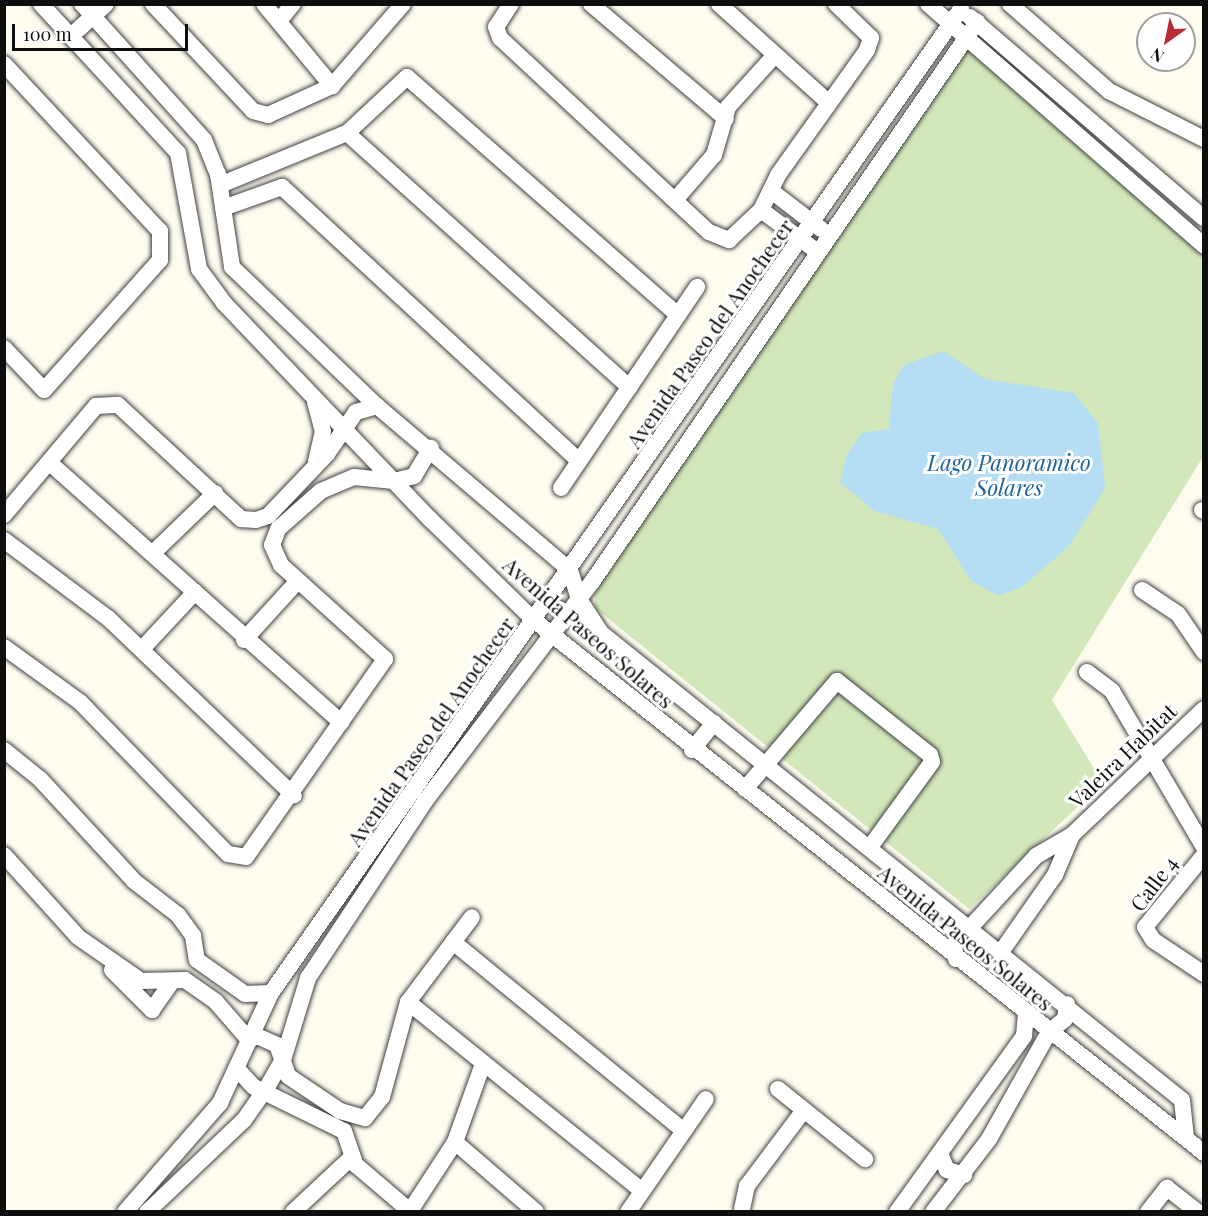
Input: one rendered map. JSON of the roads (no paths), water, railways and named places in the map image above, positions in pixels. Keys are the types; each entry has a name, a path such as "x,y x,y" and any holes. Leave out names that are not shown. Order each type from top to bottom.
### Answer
{"street":[{"name":"Avenida Paseos Solares","path":"41,4 178,153 199,269 315,402 535,621 692,750 745,789 956,959 1203,1153"},
{"path":"71,36 88,10 106,4"},
{"path":"153,4 259,115 333,86 403,4"},
{"path":"264,4 333,86"},
{"path":"279,21 293,4"},
{"path":"511,4 496,27 500,38 709,232 729,240 761,210 774,193 778,175 871,38 836,4"},
{"path":"591,4 726,119"},
{"path":"719,4 829,103"},
{"path":"928,4 1203,246"},
{"path":"1010,4 1109,91 1203,139"},
{"path":"958,7 1203,218"},
{"name":"Avenida Paseo del Anochecer","path":"125,1212 203,1126 238,1070 271,993 549,602 814,223 950,23 958,7"},
{"name":"Avenida Paseos Solares","path":"88,10 193,123 213,159 220,185 232,267 377,406 431,448 570,570 579,599 601,633"},
{"name":"Avenida Paseo del Anochecer","path":"147,1212 244,1120 266,1089 283,1060 308,978 425,801 579,599 977,22"},
{"path":"676,199 714,155 728,107 775,55"},
{"path":"4,64 160,231 160,260 44,390 4,348"},
{"path":"220,185 347,133 407,76 678,315"},
{"path":"347,133 629,387"},
{"path":"223,208 282,188 579,461"},
{"path":"774,193 829,235"},
{"path":"761,210 818,252"},
{"path":"561,488 697,287"},
{"path":"313,468 324,431 315,402"},
{"path":"4,515 96,406 108,403 135,417 242,519 256,520 268,516 313,468 356,412 377,406"},
{"path":"4,647 80,702 196,825 236,858 255,852 385,659 297,582 272,544 278,529 321,491 345,480 394,481 414,476 431,448"},
{"path":"50,463 154,552 244,640 341,722"},
{"path":"154,552 215,494"},
{"path":"4,540 142,649 294,796"},
{"path":"244,640 297,582"},
{"path":"1142,590 1178,614 1203,652"},
{"path":"142,649 195,592"},
{"name":"Avenida Paseos Solares","path":"549,602 567,615 601,633 971,930 1067,1004 1182,1100 1186,1138"},
{"path":"1087,672 1112,692 1151,754 1203,847"},
{"path":"745,789 837,681 930,755 932,762 870,847"},
{"name":"Valeira Habitat","path":"956,959 954,945 995,905 1036,856 1072,834 1151,754 1203,709"},
{"path":"692,750 714,723"},
{"path":"4,750 40,779 134,881 178,915 193,936 197,960 245,994 271,993"},
{"name":"Valeira Habitat","path":"1001,952 1017,921 1054,875 1072,834"},
{"path":"4,855 78,937 152,1010 197,960"},
{"name":"Calle 4","path":"1203,855 1148,920 1145,927 1153,939 1203,974"},
{"path":"995,905 1017,921"},
{"path":"78,937 141,981 179,980 216,1002 249,1040 268,1038 283,1060 288,1076 318,1098 365,1118 376,1110 408,1002 472,917"},
{"path":"453,942 683,1130"},
{"path":"408,1002 642,1191"},
{"path":"933,1212 964,1175 1049,1032 1065,1019 1067,1004"},
{"path":"897,1212 1024,1036 1026,1014"},
{"path":"351,1158 411,1211 455,1142 483,1064"},
{"path":"238,1070 254,1087 266,1089 344,1131 353,1144 351,1158 293,1212"},
{"path":"778,1089 865,1159"},
{"path":"312,1115 318,1098"},
{"path":"628,1212 706,1099"},
{"path":"741,1211 747,1186 804,1110"},
{"path":"455,1142 536,1212"},
{"path":"940,1154 947,1170 964,1175"},
{"path":"1149,1212 1167,1188 1198,1212"}],"water":[{"name":"Lago Panoramico Solares","path":"943,351 985,379 1074,393 1098,423 1105,486 1100,497 1069,546 1022,587 999,596 971,581 938,529 874,511 840,482 847,454 862,433 889,429 893,384 904,365"}]}
